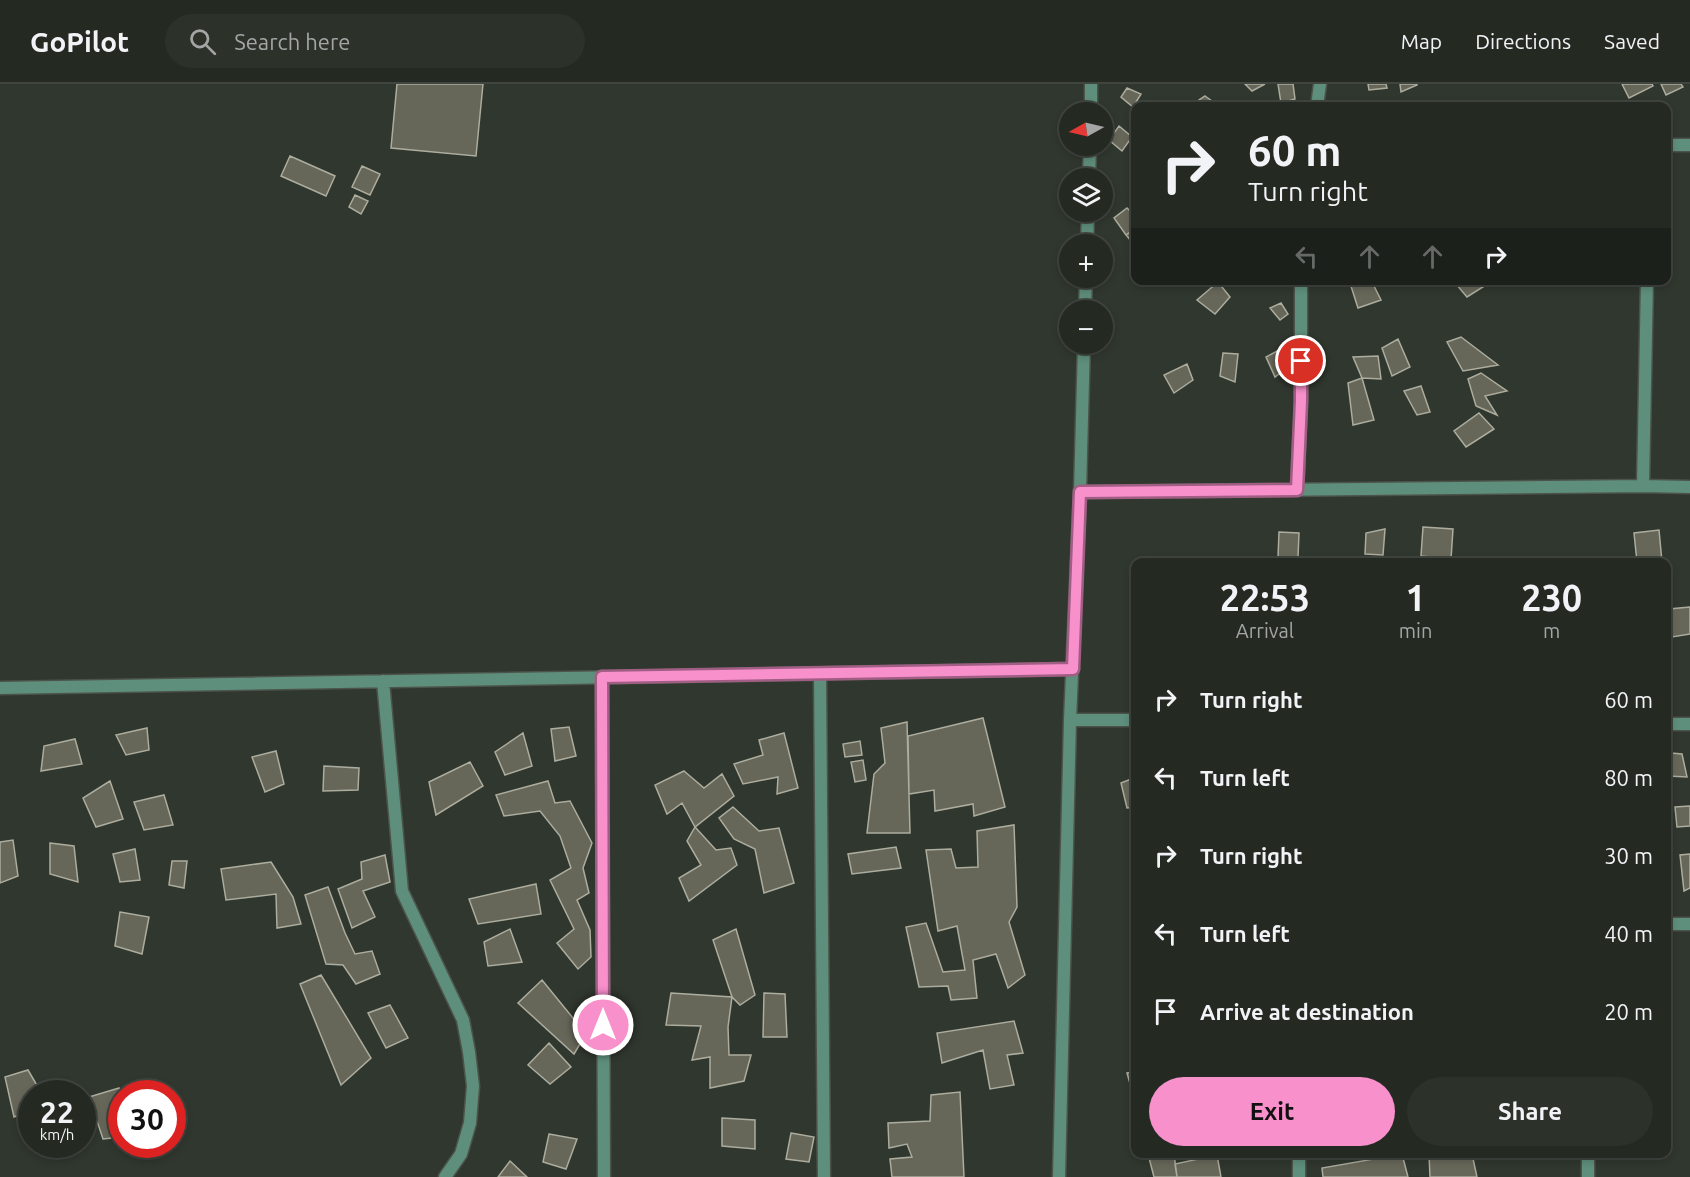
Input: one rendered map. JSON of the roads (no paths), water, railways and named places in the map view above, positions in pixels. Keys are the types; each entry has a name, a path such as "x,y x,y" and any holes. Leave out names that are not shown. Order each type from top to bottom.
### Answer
{"street":[{"path":"1090,102 1091,84"},
{"path":"1318,102 1320,84"},
{"path":"1671,145 1690,145"},
{"path":"1297,490 1301,401 1301,285"},
{"path":"1643,486 1647,285"},
{"path":"1059,1177 1070,720 1084,354"},
{"path":"1080,492 1690,487"},
{"path":"0,688 1073,669"},
{"path":"820,674 824,1177"},
{"path":"602,677 604,1177"},
{"path":"383,681 402,891 463,1020 469,1052 473,1086 470,1123 460,1154 445,1177"},
{"path":"1070,720 1131,720"},
{"path":"1671,724 1690,724"},
{"path":"1671,924 1690,924"},
{"path":"1299,1158 1299,1177"},
{"path":"1588,1158 1588,1177"}]}
